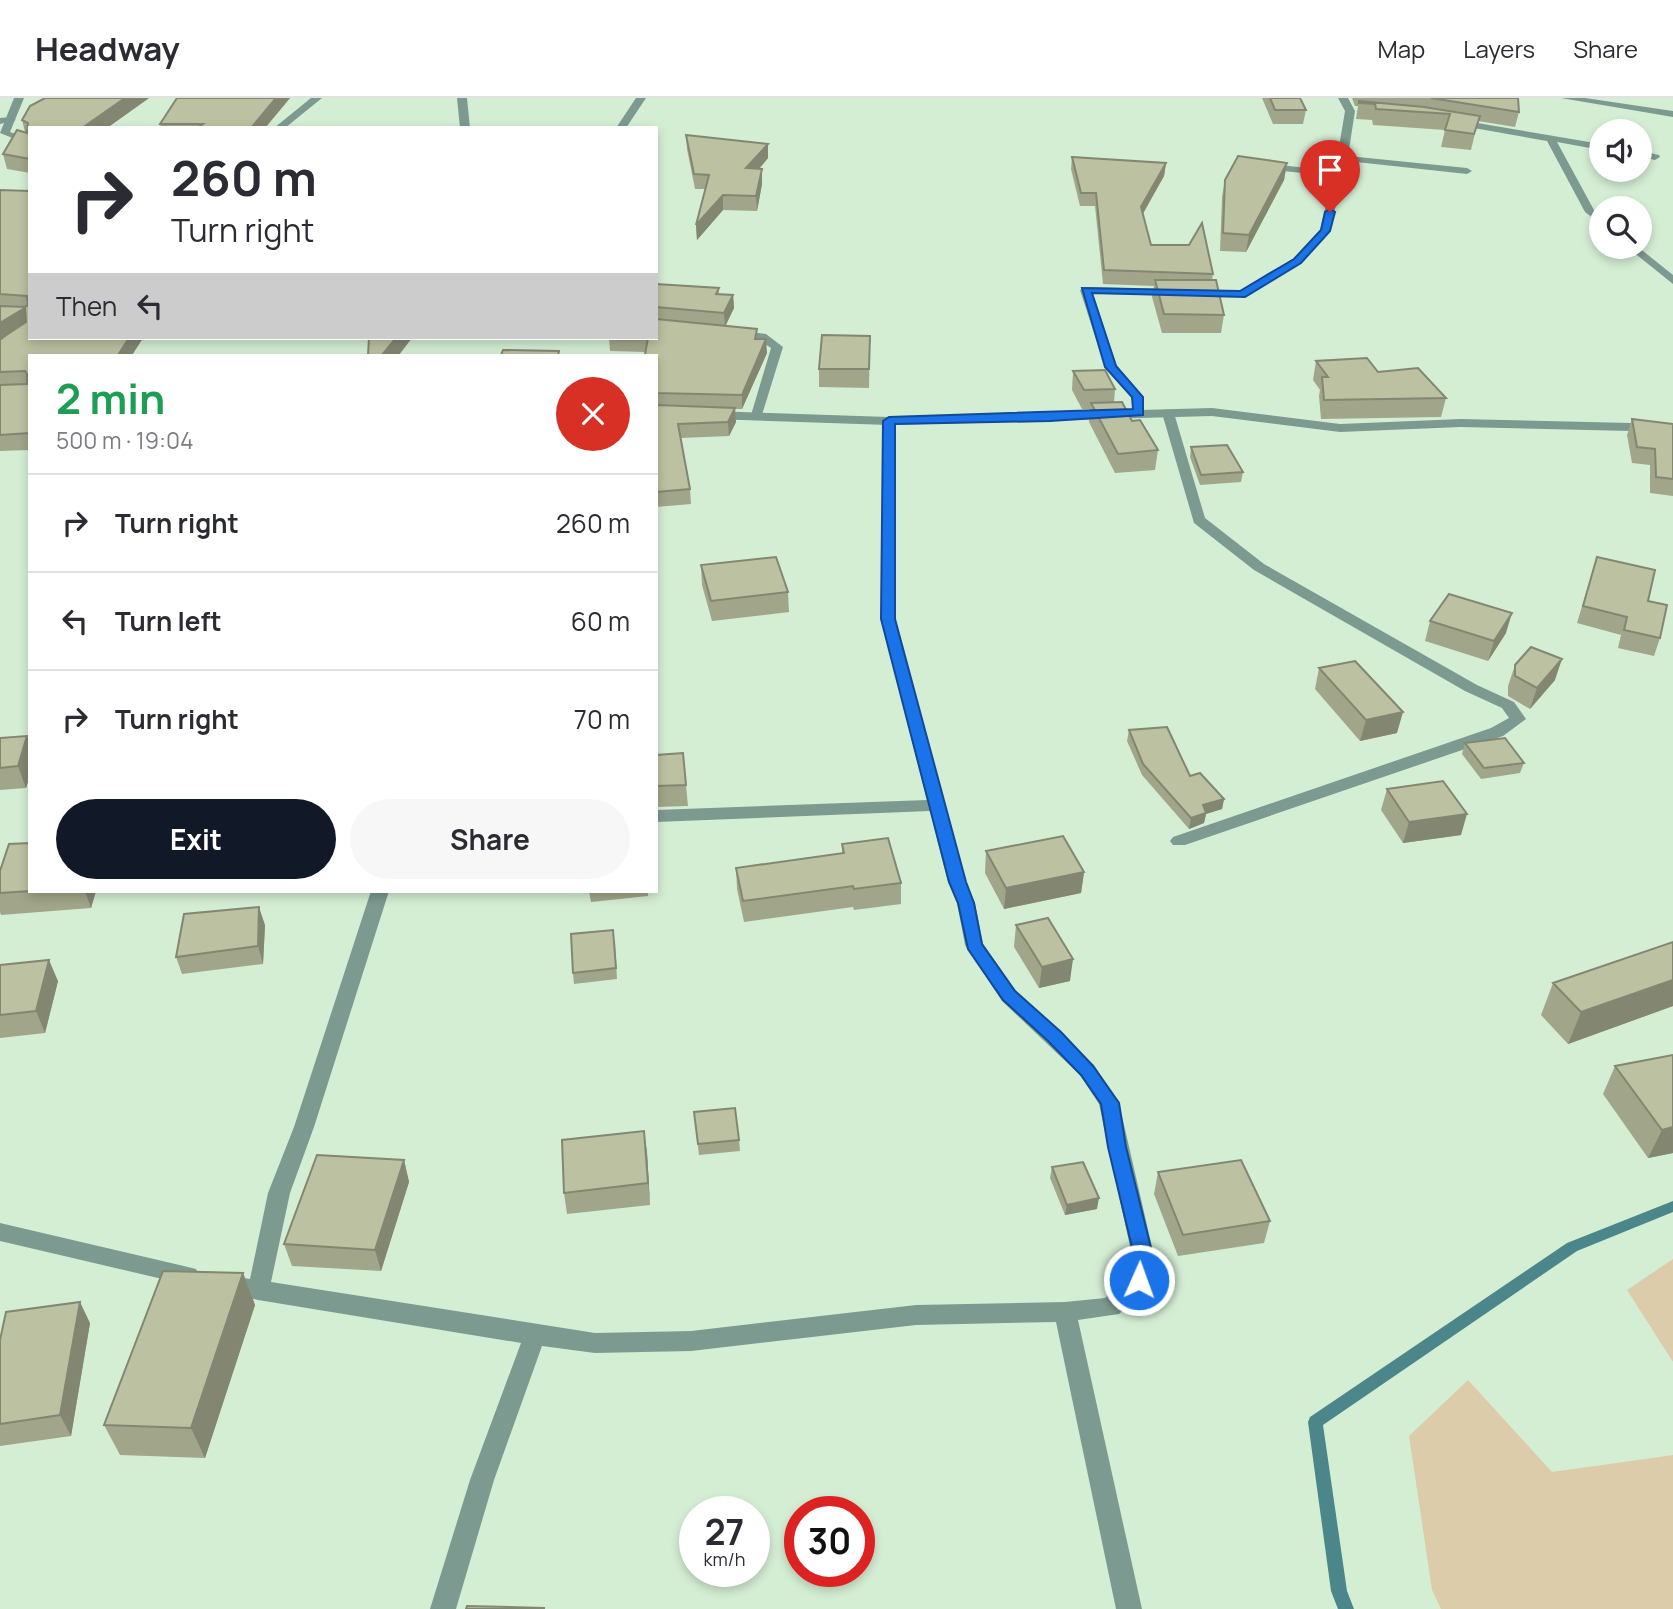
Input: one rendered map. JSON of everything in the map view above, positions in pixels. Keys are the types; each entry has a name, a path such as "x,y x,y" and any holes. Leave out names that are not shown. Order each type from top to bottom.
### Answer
{"street":[{"path":"19,98 6,120 3,134 28,141"},
{"path":"282,126 317,98"},
{"path":"462,98 465,126"},
{"path":"622,126 641,98"},
{"path":"1139,412 1138,397 1111,367 1086,290 1242,294 1297,261 1325,231 1356,111 1343,98"},
{"path":"1566,98 1673,114"},
{"path":"1447,121 1589,146"},
{"path":"1550,138 1589,210"},
{"path":"1343,158 1467,171"},
{"path":"1251,164 1339,174"},
{"path":"1646,259 1673,281"},
{"path":"722,333 762,337 777,347 757,415"},
{"path":"694,414 889,421 1212,412 1339,428 1461,423 1673,428"},
{"path":"1168,413 1199,520 1259,567 1471,688 1508,705 1518,719 1497,732 1179,841"},
{"path":"0,1232 258,1291 595,1343 668,1342 916,1315 1065,1312 1111,1307 1139,1280 1144,1260 1117,1147 1110,1103 1087,1070 1009,996 974,945 966,903 957,882 888,619 889,421"},
{"path":"658,816 937,805"},
{"path":"258,1291 279,1193 304,1127 379,893"},
{"path":"1065,1312 1129,1609"},
{"path":"443,1609 482,1480 535,1335"}],"shaded area":[{"path":"1673,1259 1673,1362 1627,1290"},
{"path":"1468,1380 1552,1472 1673,1455 1673,1609 1441,1609 1432,1590 1409,1436"}],"building":[{"path":"45,98 125,98 85,126 28,126 28,159 3,154 17,130 27,133 28,123 22,120 30,106"},
{"path":"177,98 276,98 253,126 160,124"},
{"path":"1270,98 1300,98 1306,110 1275,110"},
{"path":"1431,98 1518,98 1519,112"},
{"path":"1359,101 1480,116 1474,134 1445,130 1450,114 1376,109 1375,104"},
{"path":"686,135 768,144 746,168 762,169 756,196 723,195 696,225 709,175 694,174"},
{"path":"1238,156 1287,163 1249,235 1223,233 1225,180"},
{"path":"1072,157 1166,163 1141,207 1151,245 1189,245 1202,223 1213,274 1104,270 1096,193 1081,193"},
{"path":"0,190 28,191 28,305 27,296 0,294"},
{"path":"1155,280 1216,280 1224,315 1164,314"},
{"path":"658,284 719,288 716,294 733,295 724,313 658,307"},
{"path":"28,305 28,340 128,340 119,354 28,354 28,433 0,435 0,385 27,384 27,374 25,371 0,372 0,340 26,322 25,308 0,323 0,306"},
{"path":"658,319 757,329 755,339 766,339 742,395 658,393 658,354 645,354 648,340 658,340"},
{"path":"822,335 870,336 869,369 819,369"},
{"path":"369,340 394,340 383,354 368,354"},
{"path":"503,350 559,351 558,354 501,354"},
{"path":"1367,358 1378,372 1418,368 1446,398 1324,400 1322,377 1328,377 1316,361"},
{"path":"1105,370 1115,389 1084,390 1073,371"},
{"path":"1122,402 1132,421 1140,420 1158,450 1118,454 1091,403"},
{"path":"658,405 735,408 728,422 678,424 690,489 658,492"},
{"path":"1632,419 1673,424 1673,479 1656,477 1655,449 1637,447"},
{"path":"1227,445 1243,472 1201,475 1191,447"},
{"path":"776,557 788,592 711,601 701,565"},
{"path":"1597,557 1655,570 1648,601 1667,605 1660,638 1624,630 1627,617 1583,606"},
{"path":"1449,594 1512,613 1494,641 1430,621"},
{"path":"1531,647 1562,659 1537,688 1515,676 1515,665"},
{"path":"1355,661 1403,712 1366,720 1319,668"},
{"path":"1167,727 1190,776 1200,773 1224,799 1203,805 1206,813 1191,818 1143,764 1129,730"},
{"path":"27,736 18,766 0,768 0,738"},
{"path":"1505,738 1524,763 1484,768 1465,743"},
{"path":"683,753 686,785 658,786 658,755"},
{"path":"1443,781 1467,814 1409,822 1387,789"},
{"path":"1063,836 1084,872 1006,888 986,851"},
{"path":"888,838 901,883 854,889 853,886 743,901 736,868 844,853 842,844"},
{"path":"28,843 28,891 0,893 0,871 9,844"},
{"path":"259,907 258,946 176,957 184,914"},
{"path":"1048,918 1073,959 1042,967 1016,925"},
{"path":"613,930 616,968 573,973 571,934"},
{"path":"1673,942 1673,980 1581,1012 1553,983"},
{"path":"49,960 36,1011 0,1015 0,965"},
{"path":"1673,1055 1673,1127 1662,1130 1615,1066"},
{"path":"735,1108 739,1140 698,1144 694,1112"},
{"path":"644,1131 648,1183 564,1193 562,1140"},
{"path":"317,1155 404,1160 375,1250 284,1244"},
{"path":"1241,1160 1270,1221 1183,1235 1158,1172"},
{"path":"1083,1162 1099,1198 1067,1205 1052,1167"},
{"path":"163,1271 243,1273 191,1428 104,1425"},
{"path":"80,1302 60,1415 0,1424 0,1340 6,1312"},
{"path":"467,1606 544,1608 544,1609 466,1609"}],"waterway":[{"path":"1346,1609 1339,1591 1315,1422 1572,1247 1673,1206"}],"route":[{"path":"1139,1280 1144,1260 1117,1147 1110,1103 1087,1070 1009,996 974,945 966,903 957,882 888,619 886,596 889,421 1050,418 1139,412 1138,397 1111,367 1086,290 1242,294 1297,261 1325,231 1330,212"}]}
